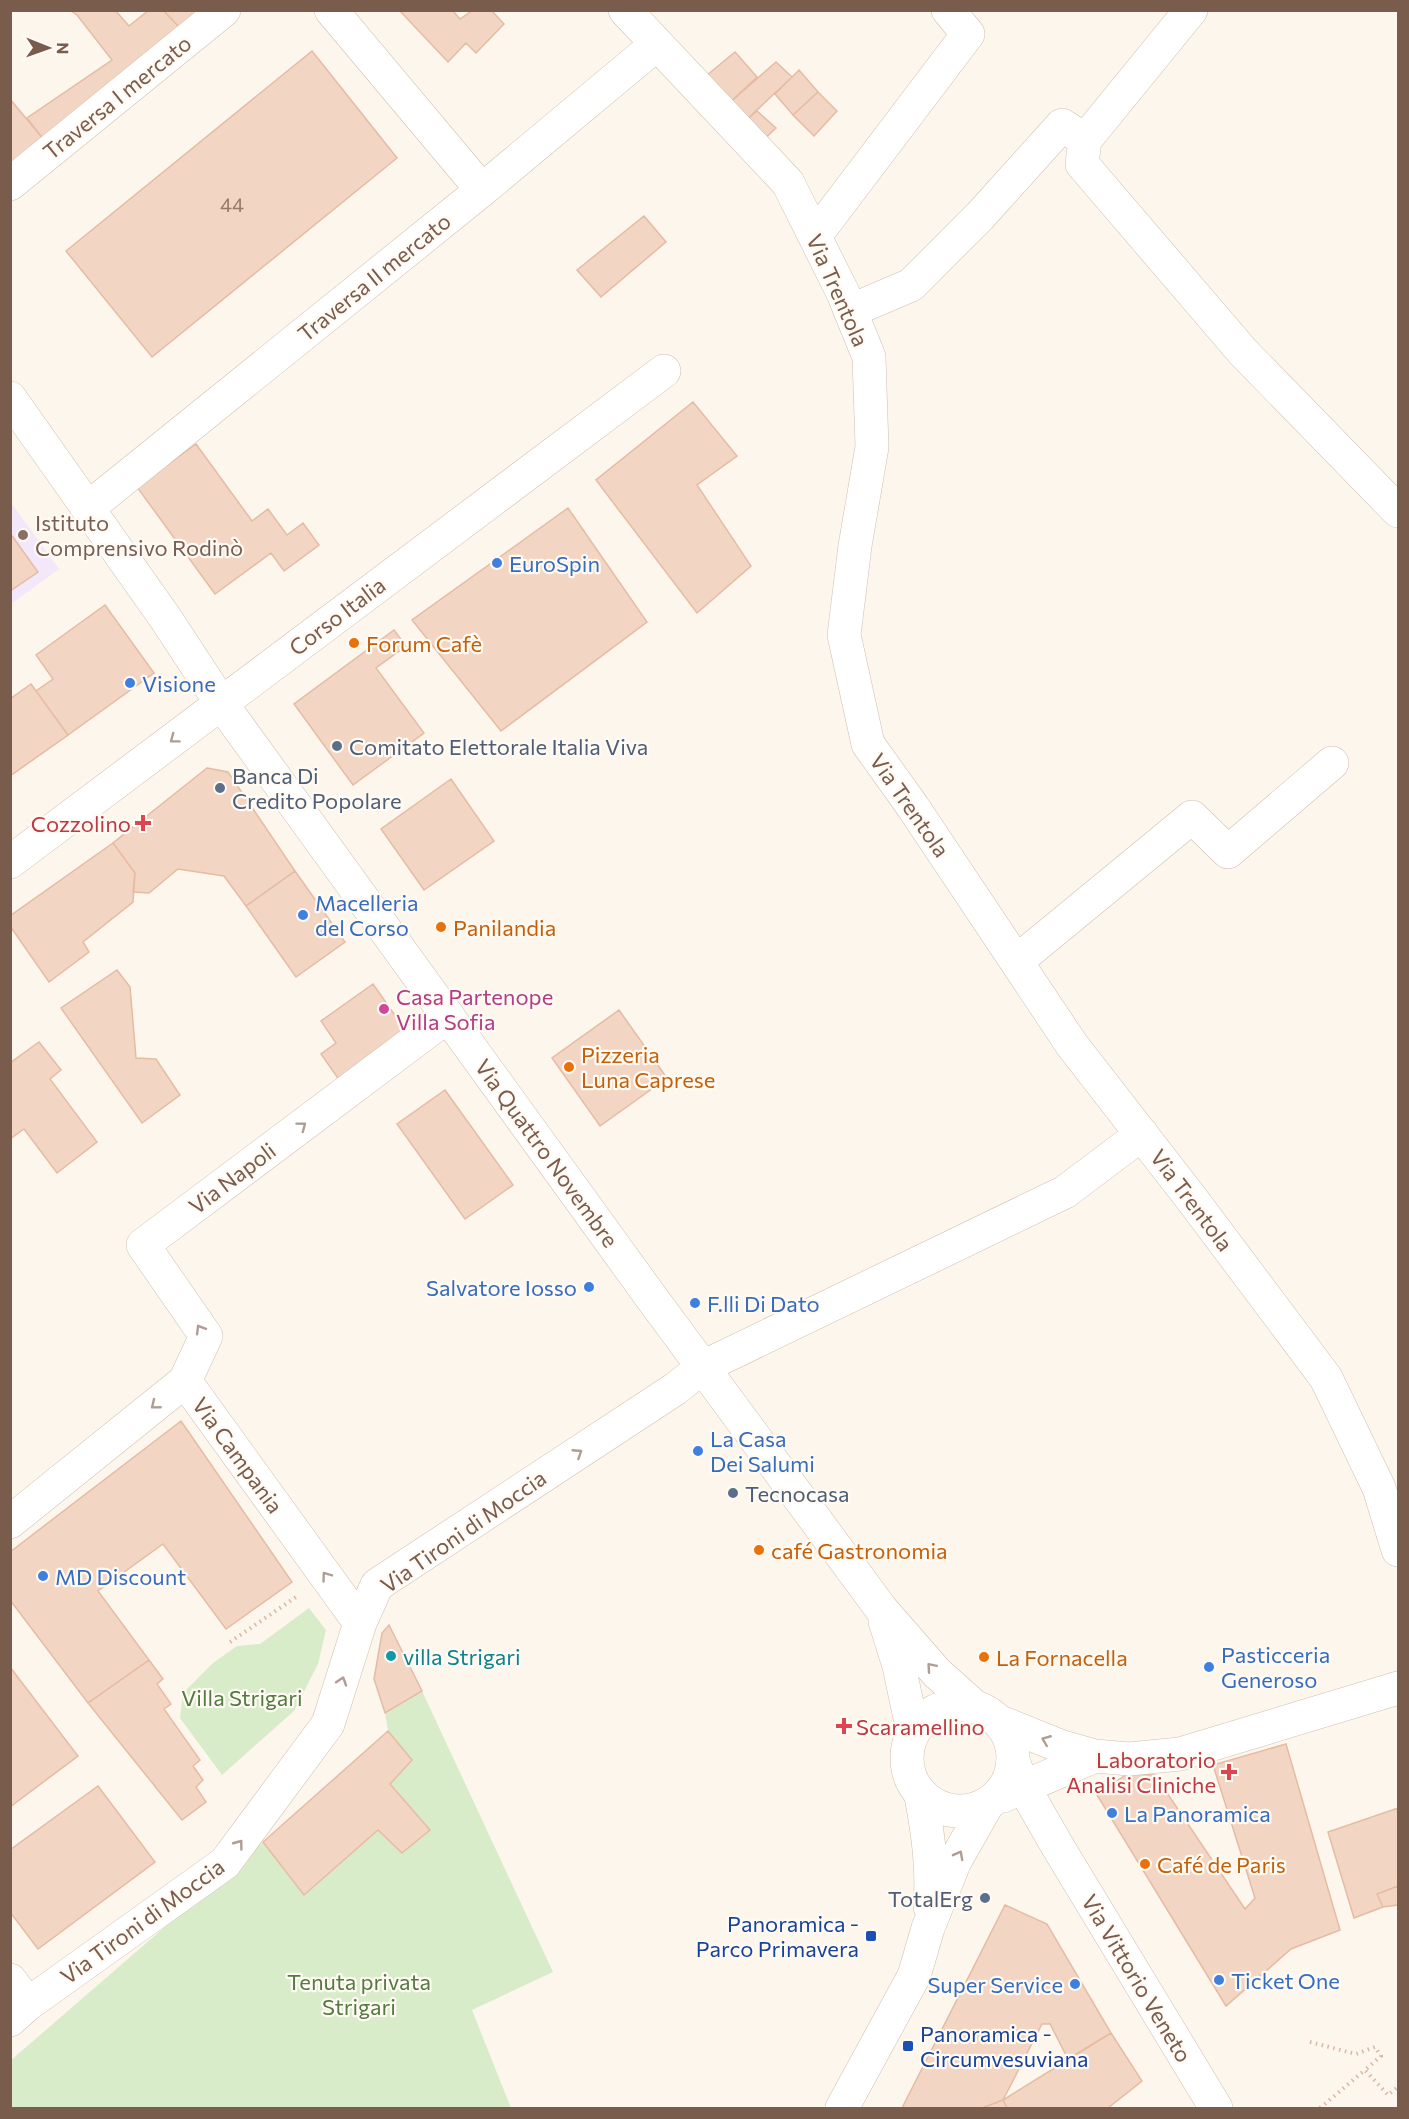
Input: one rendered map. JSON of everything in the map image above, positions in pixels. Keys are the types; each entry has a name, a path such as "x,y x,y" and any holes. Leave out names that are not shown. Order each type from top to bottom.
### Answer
{"street":[{"name":"Traversa I mercato","path":"10,184 224,10"},
{"path":"331,10 482,190"},
{"name":"Via Trentola","path":"625,10 788,183 850,311 869,357 872,447 855,546 844,634 868,744 913,807 1072,1045 1326,1378 1379,1488 1398,1550"},
{"path":"814,236 968,34 948,10"},
{"path":"1191,10 1085,140 1082,164 1243,352 1398,511"},
{"name":"Traversa II mercato","path":"88,508 482,190 657,44"},
{"path":"850,311 910,285 981,216 1062,125 1085,140"},
{"name":"Corso Italia","path":"10,862 664,370"},
{"name":"Via Quattro Novembre","path":"10,398 221,703 448,1016 882,1610 936,1673 986,1714 1060,1746 1095,1756 1129,1759 1180,1754 1398,1688"},
{"path":"1017,962 1192,817 1228,852 1332,762"},
{"name":"Via Napoli","path":"185,1381 206,1336 143,1245 448,1016"},
{"name":"Via Tironi di Moccia","path":"16,2002 225,1863 328,1724 360,1623 377,1585 675,1389 703,1367 1065,1192 1142,1134"},
{"name":"Via Campania","path":"10,1522 185,1381 360,1623"},
{"name":"Via Quattro Novembre","path":"882,1610 899,1666 913,1732"},
{"path":"955,1705 986,1714 1010,1738 1018,1773 988,1803 971,1811 950,1811 934,1805 921,1796 911,1782 906,1756 913,1732 920,1722 934,1711 955,1705"},
{"name":"Via Quattro Novembre","path":"1018,1773 1095,1756"},
{"name":"Via Vittorio Veneto","path":"1018,1773 1058,1847 1216,2109"},
{"path":"921,1796 932,1881 928,1928"},
{"path":"842,2109 914,1976 928,1928 955,1861 988,1803"},
{"name":"Via Vittorio Veneto","path":"988,1803 1008,1807 1058,1847"}],"path":[{"path":"230,1642 327,1576"},
{"path":"1310,2042 1356,2054 1375,2047 1381,2056 1320,2109"},
{"path":"1365,2070 1388,2095 1398,2087"}],"shaded area":[{"name":"Istituto Comprensivo Rodinò","path":"10,501 59,569 11,604 10,604"}],"green space":[{"name":"Villa Strigari","path":"309,1608 326,1630 318,1664 294,1711 222,1775 180,1718 183,1693 213,1663 237,1646 260,1644"},
{"name":"Tenuta privata Strigari","path":"422,1691 553,1972 472,2010 511,2108 11,2108 10,2061 263,1842 304,1895 378,1830 402,1852 430,1830 390,1784 412,1760 388,1731 385,1713"}],"building":[{"path":"70,10 115,10 129,26 149,10 163,10 179,27 44,140 27,118 112,60 77,15"},
{"path":"163,10 201,10 179,27"},
{"path":"399,10 452,10 460,19 473,10 491,10 504,24 476,53 466,43 448,62"},
{"path":"312,51 397,158 152,357 66,251"},
{"path":"735,52 757,77 725,107 700,81"},
{"path":"776,62 792,77 741,125 725,107"},
{"path":"799,70 818,92 793,115 775,94"},
{"path":"818,92 837,111 814,136 793,115"},
{"path":"10,99 44,140 10,166"},
{"path":"757,111 776,128 758,145 741,125"},
{"path":"644,216 666,242 601,297 577,270"},
{"path":"693,402 737,456 697,485 751,566 697,613 596,480"},
{"path":"196,444 252,521 268,509 287,535 303,523 319,545 284,571 271,553 215,594 137,487"},
{"path":"568,508 647,622 501,731 412,620"},
{"path":"10,533 38,572 10,591"},
{"path":"105,605 154,673 68,735 36,691 53,679 36,655"},
{"path":"394,630 406,646 376,668 424,733 353,785 294,704"},
{"path":"31,684 68,735 10,776 10,699"},
{"path":"207,768 228,772 295,871 246,906 224,876 178,869 149,893 133,892 135,873 113,843"},
{"path":"451,779 494,841 424,890 381,829"},
{"path":"113,843 135,873 133,902 83,942 89,952 49,982 10,926 10,916"},
{"path":"295,871 345,942 296,977 246,906"},
{"path":"117,970 130,987 136,1058 156,1059 180,1095 142,1123 61,1008"},
{"path":"373,984 410,1037 342,1084 321,1054 336,1043 321,1021"},
{"path":"619,1010 667,1078 600,1126 552,1058"},
{"path":"39,1042 61,1070 50,1079 97,1142 57,1173 24,1129 10,1139 10,1063"},
{"path":"445,1090 513,1185 465,1219 397,1124"},
{"path":"181,1421 292,1582 226,1629 163,1544 98,1591 149,1660 88,1703 10,1600 10,1552"},
{"name":"villa Strigari","path":"389,1625 422,1691 385,1713 374,1679 382,1633"},
{"path":"149,1660 163,1679 157,1684 171,1704 164,1709 200,1760 193,1766 203,1780 196,1787 206,1802 182,1820 88,1703"},
{"path":"10,1667 78,1756 10,1807"},
{"name":"Villa Strigari","path":"388,1731 412,1760 390,1784 430,1830 402,1853 378,1830 304,1895 263,1842"},
{"path":"1286,1744 1340,1930 1291,1949 1226,2006 1097,1795 1127,1774 1155,1775 1245,1909 1255,1898 1213,1765"},
{"path":"98,1786 155,1862 38,1949 10,1912 10,1850"},
{"path":"1398,1808 1398,1886 1377,1894 1383,1907 1354,1918 1328,1832"},
{"path":"1398,1886 1398,1905 1383,1907 1377,1894"},
{"path":"1005,1905 1047,1924 1111,2033 1068,2059 1050,2024 1042,2024 1003,2100 982,2108 902,2108"},
{"path":"1111,2033 1142,2081 1108,2108 1007,2108 1003,2100"},
{"path":"1003,2100 1007,2108 982,2108"}],"place":[{"name":"Istituto Comprensivo Rodinò","path":"23,535"},
{"name":"EuroSpin","path":"497,563"},
{"name":"Forum Cafè","path":"354,643"},
{"name":"Visione","path":"130,683"},
{"name":"Comitato Elettorale Italia Viva","path":"337,746"},
{"name":"Banca Di Credito Popolare","path":"220,788"},
{"name":"Cozzolino","path":"143,823"},
{"name":"Macelleria del Corso","path":"303,915"},
{"name":"Panilandia","path":"441,927"},
{"name":"Casa Partenope Villa Sofia","path":"384,1009"},
{"name":"Pizzeria Luna Caprese","path":"569,1067"},
{"name":"Salvatore Iosso","path":"589,1287"},
{"name":"F.lli Di Dato","path":"695,1303"},
{"name":"La Casa Dei Salumi","path":"698,1451"},
{"name":"Tecnocasa","path":"733,1493"},
{"name":"café Gastronomia","path":"759,1550"},
{"name":"MD Discount","path":"43,1576"},
{"name":"villa Strigari","path":"391,1656"},
{"name":"La Fornacella","path":"984,1657"},
{"name":"Pasticceria Generoso","path":"1209,1667"},
{"name":"Scaramellino","path":"844,1726"},
{"name":"Laboratorio Analisi Cliniche","path":"1229,1772"},
{"name":"La Panoramica","path":"1112,1813"},
{"name":"Café de Paris","path":"1145,1864"},
{"name":"TotalErg","path":"985,1898"},
{"name":"Panoramica - Parco Primavera","path":"871,1936"},
{"name":"Ticket One","path":"1219,1980"},
{"name":"Super Service","path":"1075,1984"},
{"name":"Panoramica - Circumvesuviana","path":"908,2046"}]}
